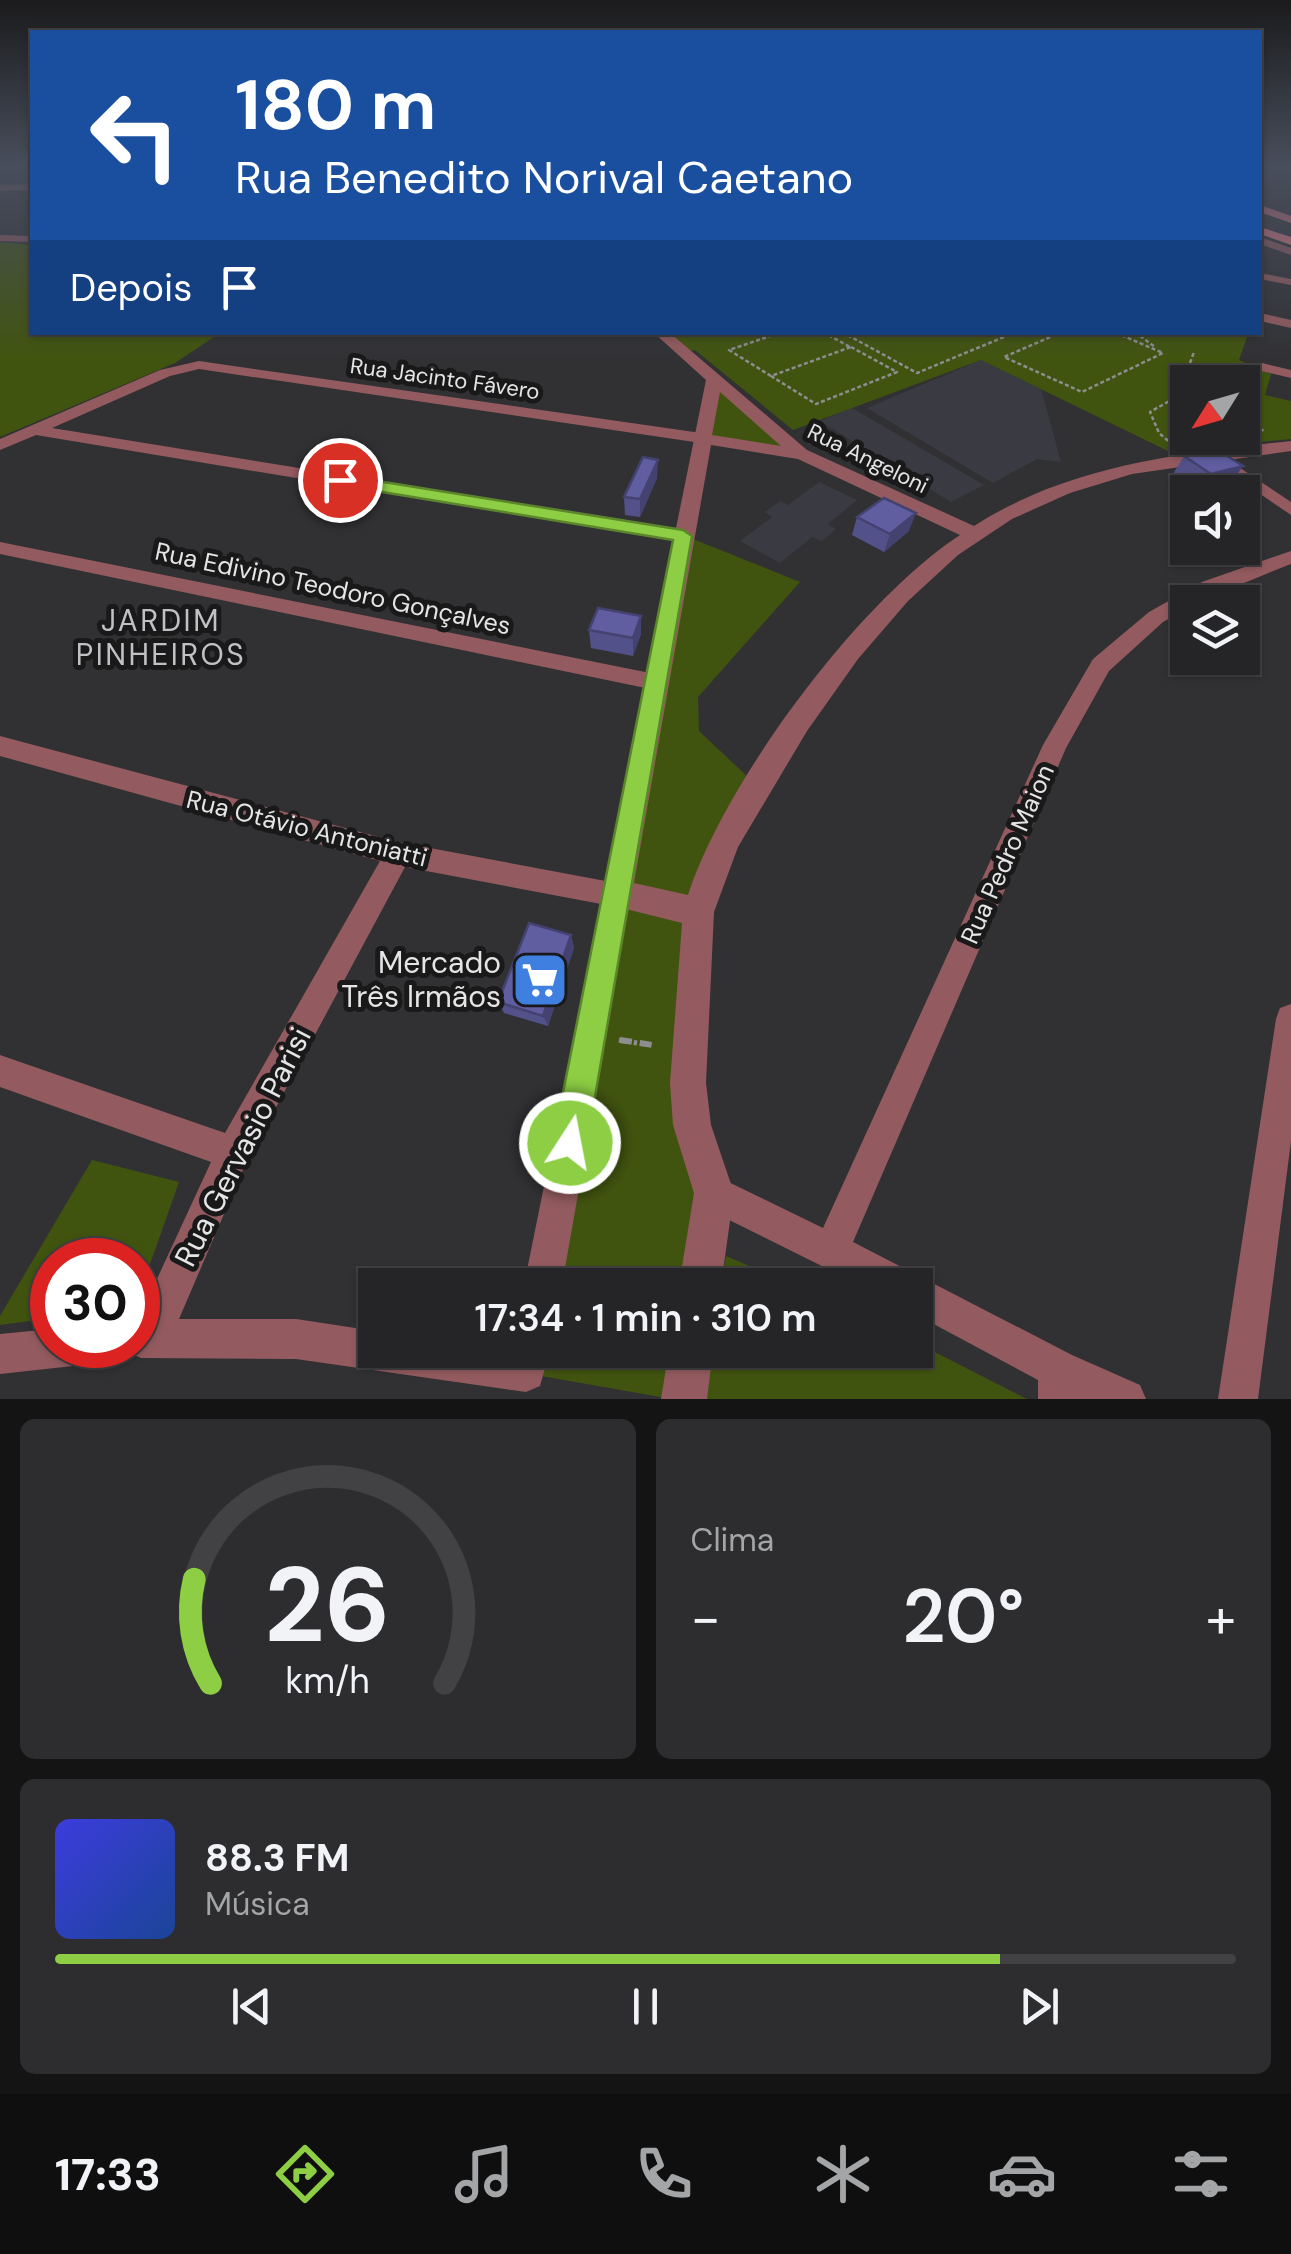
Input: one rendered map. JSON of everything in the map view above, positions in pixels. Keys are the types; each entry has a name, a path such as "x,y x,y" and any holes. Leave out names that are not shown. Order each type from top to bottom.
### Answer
{"main road":[{"path":"1262,239 1291,241"}],"street":[{"path":"0,238 30,240"},
{"path":"1262,239 1291,252"},
{"path":"1262,276 1291,282"},
{"path":"1262,317 1291,324"},
{"name":"Rua Angeloni","path":"663,335 801,454 973,533"},
{"name":"Rua Jacinto Fávero","path":"34,430 183,367 200,365 700,438"},
{"path":"1262,368 1291,374"},
{"path":"546,1268 714,380"},
{"path":"0,446 34,430 683,536"},
{"path":"700,438 801,454"},
{"path":"1260,449 1291,446"},
{"path":"703,1268 714,1193 692,1124 689,1050 697,926 705,885 758,781 852,645 910,582 973,533 1005,513 1101,474 1200,455"},
{"path":"1215,455 1291,510"},
{"name":"Rua Edivino Teodoro Gonçalves","path":"0,548 656,682"},
{"name":"Rua Pedro Maion","path":"832,1249 1055,745 1102,665 1156,617 1209,587 1291,557"},
{"name":"Rua Otávio Antoniatti","path":"0,746 398,854 617,894"},
{"name":"Rua Gervasio Parisi","path":"160,1305 233,1153 398,854"},
{"path":"617,894 697,926"},
{"path":"1238,1399 1291,1019"},
{"path":"0,1071 233,1153"},
{"path":"714,1193 868,1268"},
{"path":"933,1304 1058,1384 1126,1399"},
{"path":"160,1338 296,1339 358,1345"},
{"path":"0,1354 30,1351"},
{"path":"684,1399 688,1368"}],"path":[{"path":"773,335 729,350 816,404 898,372 828,335"},
{"path":"847,335 917,373 1009,335"},
{"path":"1055,335 1004,357 1082,392 1163,353"},
{"path":"1121,335 1163,353"},
{"path":"1139,335 1163,353"},
{"path":"770,376 850,348"},
{"path":"1190,363 1194,352"},
{"path":"1170,401 1150,412 1159,433 1170,442"},
{"path":"590,1036 689,1050"}],"shaded area":[{"path":"981,360 1041,389 1061,462 1037,459 993,483 867,408"},
{"path":"852,408 984,485 951,502 820,421"},
{"path":"819,482 857,500 828,524 836,529 822,541 812,537 780,563 740,541 772,517 765,512 780,501 788,505"}],"green space":[{"path":"0,242 30,245 30,335 217,335 175,363 0,437"},
{"path":"669,335 1247,337 1239,360 1250,365 1170,365 1170,451 981,360 793,430 695,350"},
{"path":"1260,369 1271,374 1265,395 1291,401 1291,439 1260,442"},
{"path":"717,386 791,450 706,436"},
{"path":"688,537 800,582 698,697 699,731 751,780 694,905 625,889"},
{"path":"623,902 689,919 703,1192 689,1268 558,1268"},
{"path":"92,1160 179,1182 159,1238 46,1238"},
{"path":"726,1256 754,1268 724,1268"},
{"path":"30,1265 30,1321 0,1325 0,1316"},
{"path":"933,1351 1027,1399 700,1399 706,1368 933,1368"},
{"path":"542,1368 672,1368 666,1398 541,1376"}],"building":[{"path":"1226,455 1243,466 1211,474 1184,456"},
{"path":"643,457 658,460 640,499 624,497"},
{"path":"884,498 916,513 890,534 857,517"},
{"path":"598,608 641,616 633,638 589,630"},
{"name":"Mercado Três Irmãos","path":"529,923 571,935 543,1016 498,1002"}],"place":[{"name":"Mercado Três Irmãos","path":"540,980"}],"district":[{"name":"JARDIM PINHEIROS","path":"161,638"}],"route":[{"path":"340,480 683,536 570,1143"}]}
